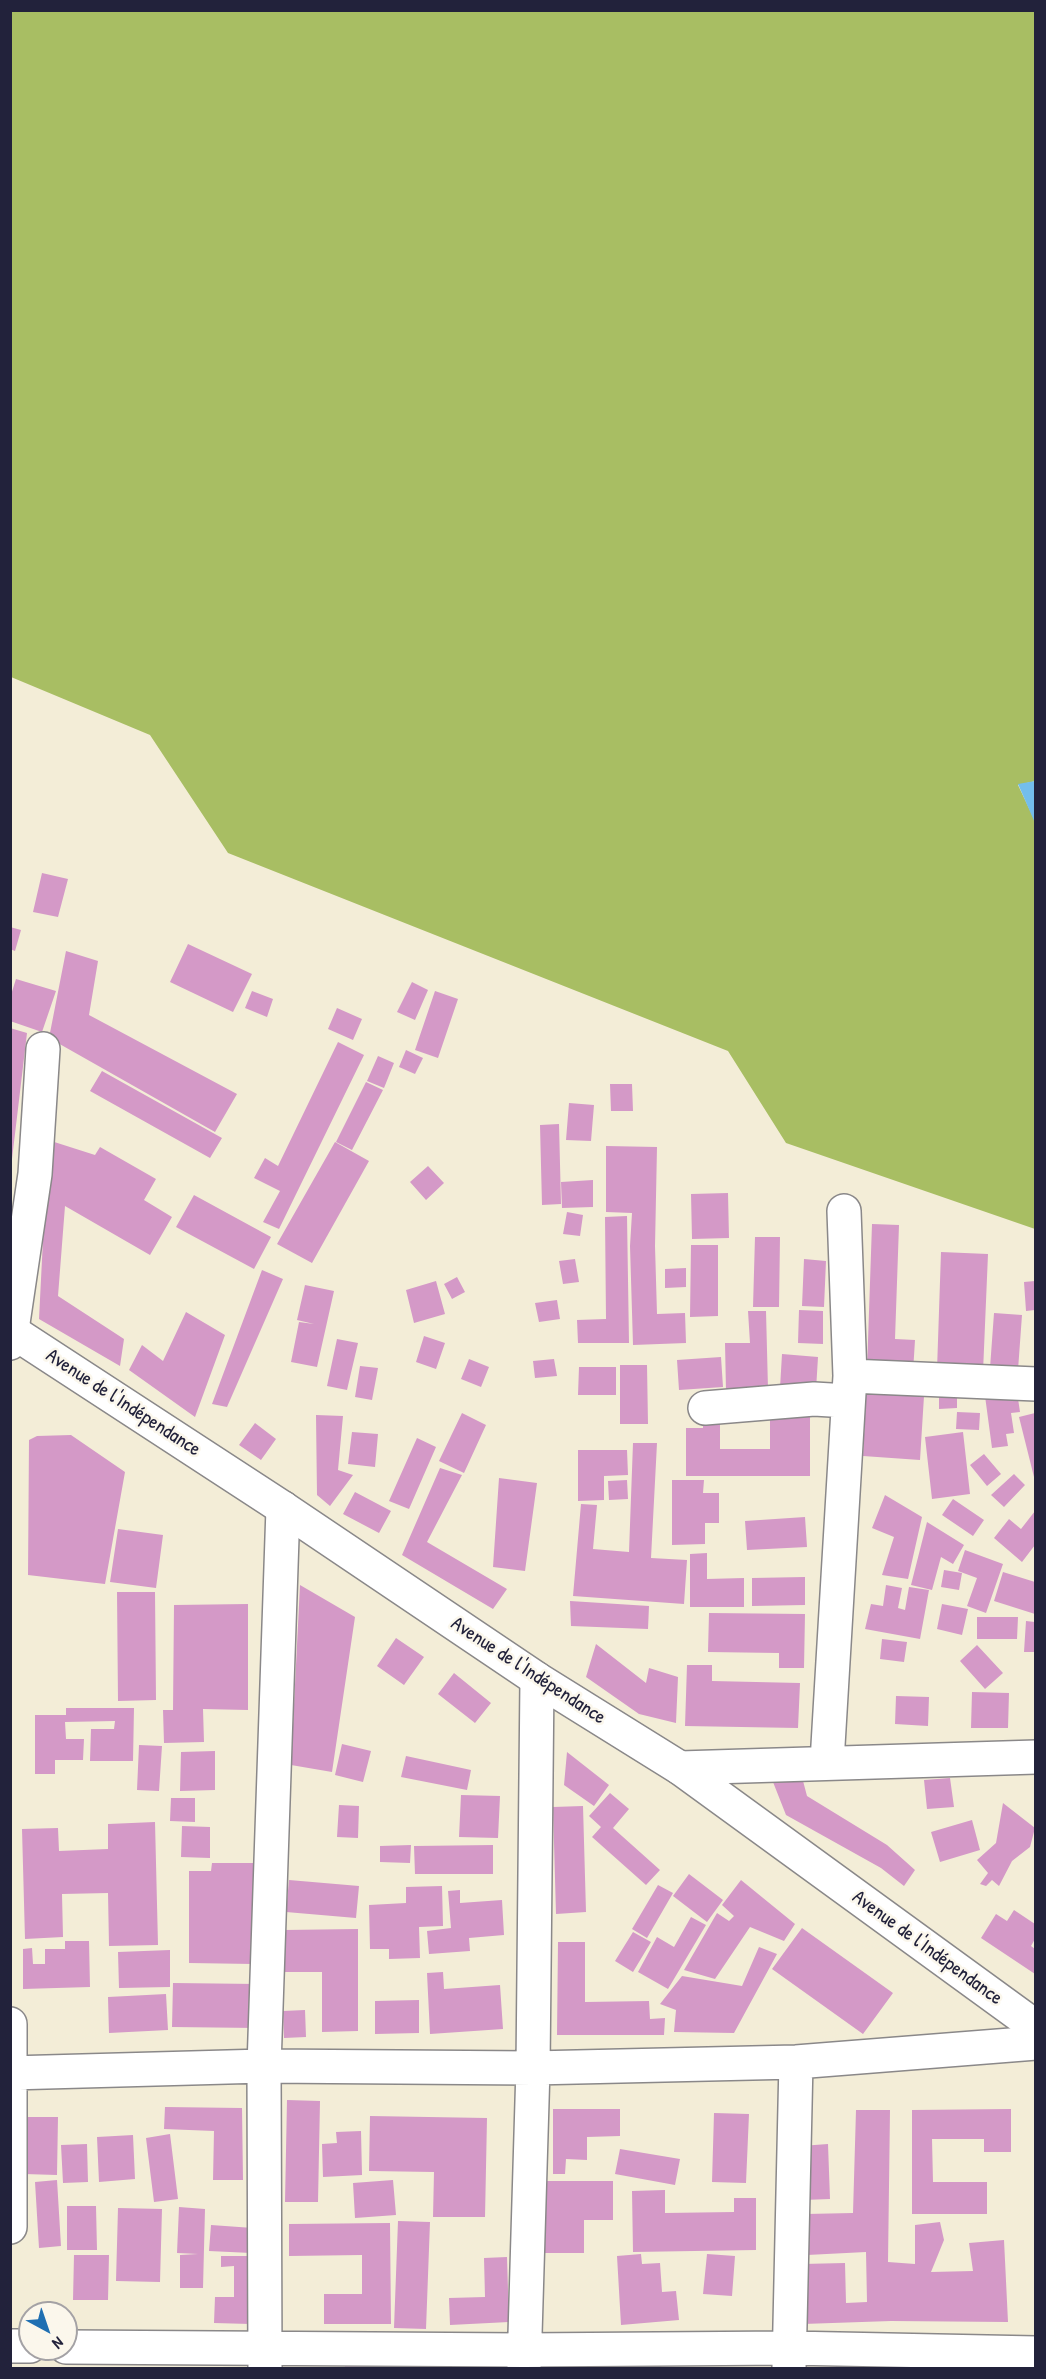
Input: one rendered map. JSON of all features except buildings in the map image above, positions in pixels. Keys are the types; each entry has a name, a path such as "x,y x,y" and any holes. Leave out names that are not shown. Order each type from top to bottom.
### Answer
{"street":[{"path":"10,1343 34,1174 43,1049"},
{"path":"827,1762 849,1389 844,1211"},
{"name":"Avenue de l'Indépendance","path":"11,1330 283,1508 537,1679 680,1768 1035,2027"},
{"path":"705,1408 814,1399 849,1389 1035,1384"},
{"path":"265,2358 264,2066 283,1508"},
{"path":"524,2359 533,2068 537,1679"},
{"path":"680,1768 1035,1757"},
{"path":"10,2024 10,2227"},
{"path":"11,2073 264,2066 533,2068 796,2062 1035,2043"},
{"path":"789,2358 796,2062"},
{"path":"78,2348 265,2358 789,2358 1035,2353"}],"green space":[{"path":"10,11 1035,11 1036,781 1018,785 1036,823 1035,1229 786,1143 728,1051 228,853 150,735 11,677"}],"water":[{"path":"1036,781 1035,823 1018,784"}]}
